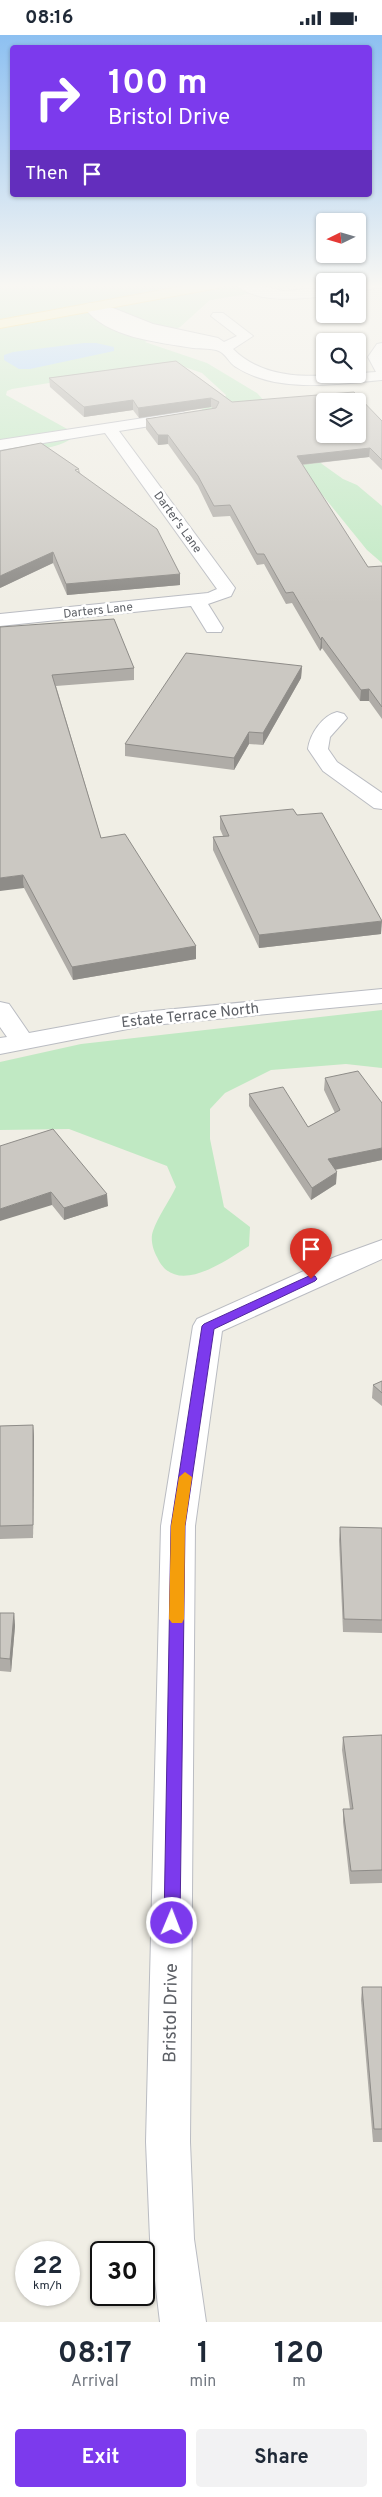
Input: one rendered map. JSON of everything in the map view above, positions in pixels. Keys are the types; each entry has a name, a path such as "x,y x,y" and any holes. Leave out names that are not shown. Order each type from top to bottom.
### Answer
{"street":[{"path":"0,445 202,415"},
{"name":"Darter's Lane","path":"110,429 226,588 220,595 197,600"},
{"path":"197,600 214,629"},
{"name":"Darters Lane","path":"0,620 197,600"},
{"path":"337,719 319,740 317,751 323,761 332,769 372,793 382,803"},
{"name":"Estate Terrace North","path":"12,1044 143,1019 382,995"},
{"path":"0,1009 12,1044"},
{"name":"Bristol Drive","path":"183,2322 172,2239 168,2142 178,1526 208,1326 345,1263 382,1249"}],"green space":[{"path":"0,391 8,391 6,395 69,430 74,436 68,441 50,447 0,455"},
{"path":"221,391 253,391 257,393 322,464 343,479 357,485 382,506 382,563 367,550 307,476 201,413 202,409 223,402 226,395"},
{"path":"382,1010 382,1068 346,1064 271,1070 225,1093 210,1109 210,1139 224,1207 250,1227 249,1246 201,1273 176,1275 165,1269 153,1248 153,1231 176,1187 167,1166 69,1129 0,1130 0,1062 81,1044"}],"building":[{"path":"64,391 217,391 232,402 316,395 316,443 366,443 366,404 382,421 382,460 370,448 297,456 368,567 382,566 382,707 369,689 361,690 322,637 321,640 293,592 286,593 264,554 257,554 230,505 214,506 198,476 168,435 158,435 146,419 216,408 219,402 211,398 138,408 133,400 84,407"},
{"path":"41,443 79,469 75,470 157,529 180,574 66,584 53,552 0,576 0,451"},
{"path":"114,619 134,668 52,675 101,838 125,834 196,946 72,967 23,875 0,878 0,627"},
{"path":"186,653 302,666 263,733 249,732 234,758 125,744"},
{"path":"293,809 297,815 322,813 382,921 259,935 213,837 229,836 220,816"},
{"path":"358,1071 382,1103 382,1148 328,1159 337,1172 312,1188 249,1094 283,1087 308,1127 340,1110 325,1078"},
{"path":"53,1129 107,1194 64,1208 51,1192 0,1209 0,1146"},
{"path":"382,1381 382,1393 373,1385"},
{"path":"33,1425 33,1525 0,1526 0,1426"},
{"path":"340,1527 382,1528 382,1620 344,1619"},
{"path":"0,1613 14,1613 10,1659 0,1658"},
{"path":"382,1735 382,1870 351,1871 343,1809 353,1809 343,1737"},
{"path":"362,1987 382,1987 382,2129 374,2129"}],"slow traffic":[{"path":"177,1619 178,1526 185,1477"}],"route":[{"path":"172,1923 178,1526 208,1326 311,1279"}]}
